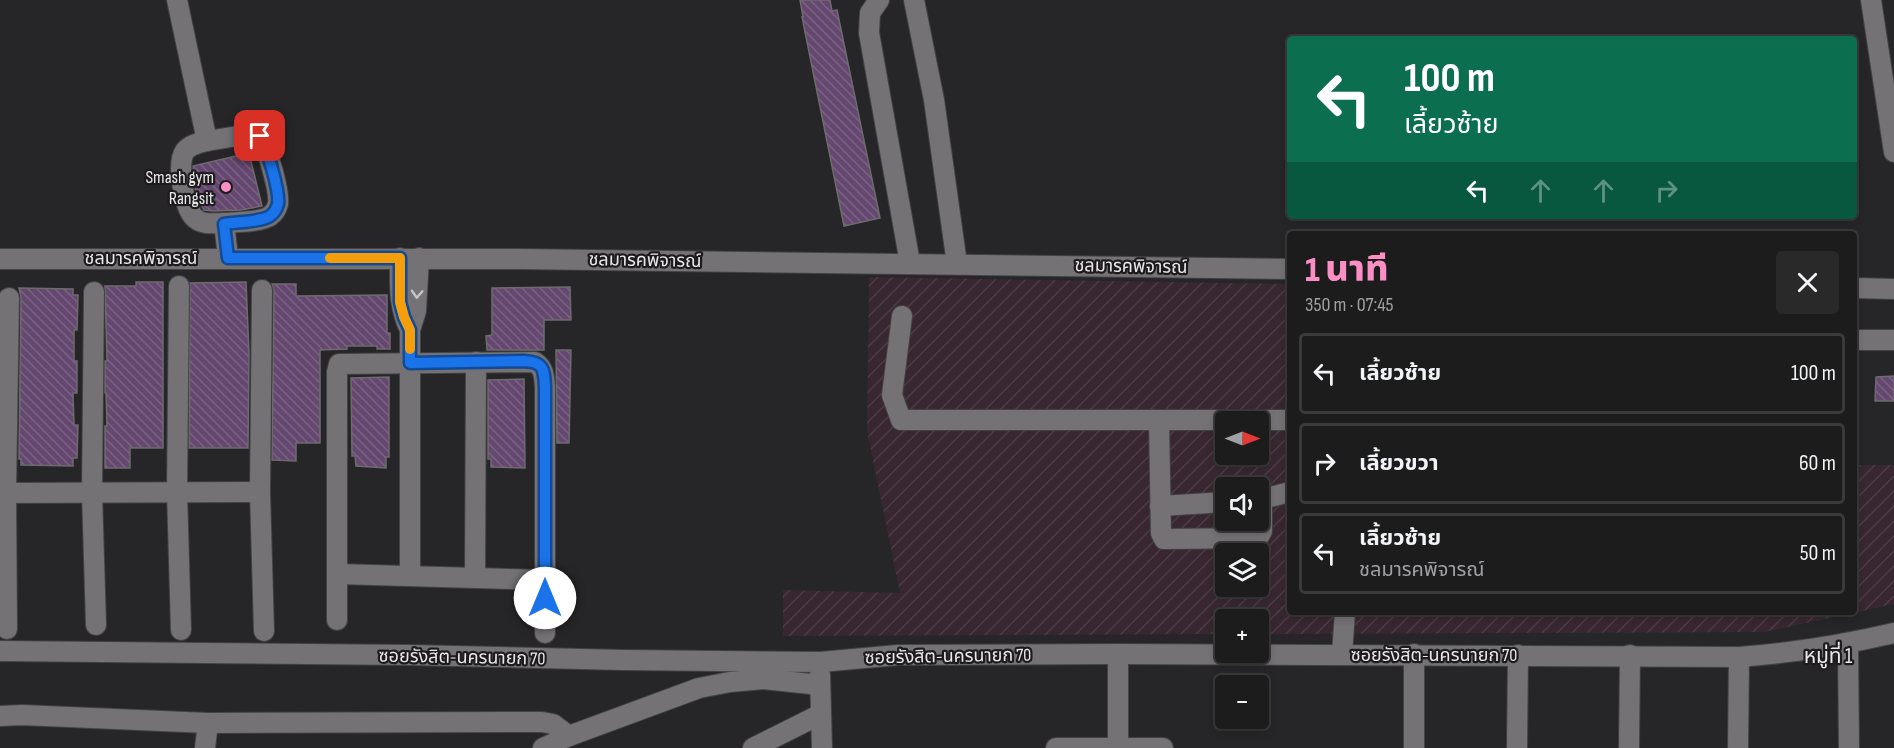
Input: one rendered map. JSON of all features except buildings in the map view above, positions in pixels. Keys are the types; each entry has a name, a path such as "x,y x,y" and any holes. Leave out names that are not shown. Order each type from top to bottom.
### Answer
{"street":[{"path":"177,0 207,141"},
{"path":"879,0 870,13 869,33 910,264"},
{"path":"914,0 934,100 957,264"},
{"path":"1871,0 1894,152"},
{"path":"249,134 260,136 265,145 278,195 278,204 271,215 263,219 224,224 198,221 193,217 188,208 181,160 189,148 196,143 207,141 249,134"},
{"path":"224,224 228,258"},
{"name":"ชลมารคพิจารณ์","path":"0,258 409,258 1287,269"},
{"path":"409,258 416,311 410,330 410,576"},
{"path":"179,286 177,492 181,630"},
{"path":"1857,288 1894,289"},
{"path":"262,290 260,492 264,631"},
{"path":"94,292 92,493 96,625"},
{"path":"7,629 3,494 9,298"},
{"path":"902,316 892,395 901,420 1287,420"},
{"path":"1857,340 1894,340"},
{"path":"475,578 476,362"},
{"path":"337,620 337,372 339,364 535,362 544,372 545,633"},
{"path":"1159,420 1161,533 1164,538 1258,538 1262,531"},
{"path":"3,494 260,492"},
{"path":"1269,497 1287,493"},
{"path":"1160,506 1215,503"},
{"path":"338,574 545,580"},
{"path":"1342,654 1345,615"},
{"name":"ซอยรังสิต-นครนายก 70","path":"0,651 820,662 898,655 1414,654 1739,657 1848,644 1894,633"},
{"path":"1848,644 1849,748"},
{"path":"1118,654 1118,747"},
{"path":"1413,748 1414,654"},
{"path":"1517,748 1518,655"},
{"path":"1629,748 1630,655"},
{"path":"1738,748 1739,657"},
{"path":"820,662 822,748"},
{"path":"543,748 569,736 699,688 764,679 820,685"},
{"path":"753,748 821,714"},
{"path":"0,716 207,723 542,722 553,724 569,736"},
{"path":"205,748 207,723"},
{"path":"1056,748 1163,748"}],"shaded area":[{"path":"869,277 1287,284 1287,615 1843,615 1764,632 1269,634 1269,609 1215,609 1215,634 783,636 783,590 900,593 867,431"},
{"path":"1857,465 1894,465 1894,604 1857,612"}],"slow traffic":[{"path":"330,258 400,258 400,302 410,330 410,349"}],"place":[{"name":"Smash gym Rangsit","path":"226,187"}],"district":[{"name":"หมู่ที่ 1","path":"1828,656"}],"route":[{"path":"260,136 265,145 278,195 278,204 271,215 263,219 224,224 228,258 400,258 400,302 410,330 410,363 524,361 535,362 544,372 545,598"}]}
